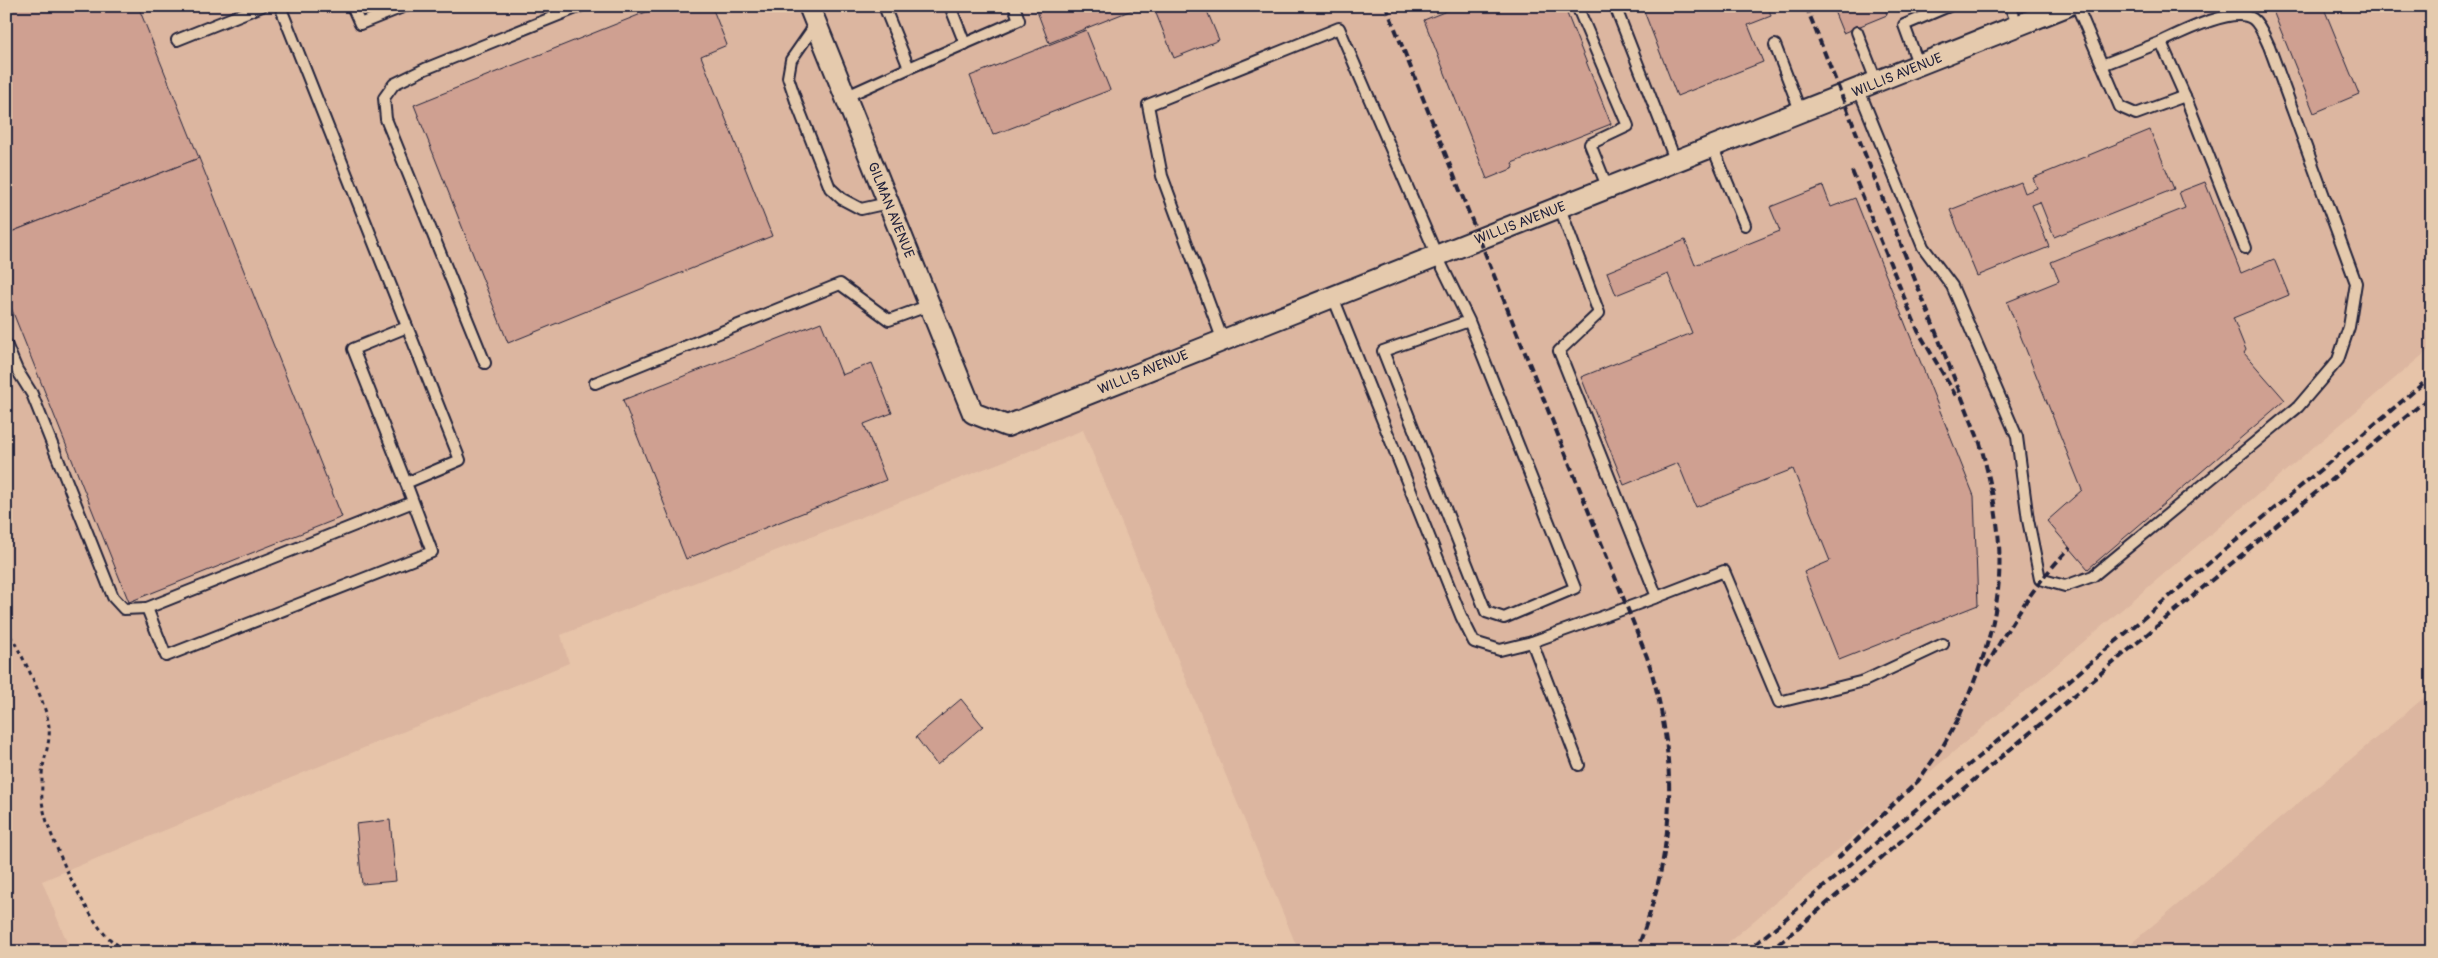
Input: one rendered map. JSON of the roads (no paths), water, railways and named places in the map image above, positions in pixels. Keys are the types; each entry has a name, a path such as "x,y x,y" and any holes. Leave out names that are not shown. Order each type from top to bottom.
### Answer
{"street":[{"name":"WILLIS AVENUE","path":"973,413 1007,426 2067,6"},
{"name":"GILMAN AVENUE","path":"813,15 973,413"}],"lane":[{"path":"177,40 262,6"},
{"path":"280,6 460,460 406,484"},
{"path":"352,6 360,24 405,6"},
{"path":"485,363 386,119 384,98 394,84 425,68 581,6"},
{"path":"884,6 909,68"},
{"path":"950,6 965,44"},
{"path":"845,97 1019,20 1014,6"},
{"path":"1578,6 1628,126 1590,144 1608,189"},
{"path":"1615,6 1676,162"},
{"path":"1919,66 1904,25 1949,6"},
{"path":"2010,6 2018,26"},
{"path":"2077,6 2120,108 2136,114 2185,96"},
{"path":"1857,32 1868,86 1923,247 1952,286 2017,437 2028,520 2040,579 2065,586 2093,576 2298,407 2338,360 2349,328 2356,283 2269,46 2254,19 2239,14 2194,27 2102,65"},
{"path":"813,15 791,60 788,77 830,188 842,199 861,209 888,203"},
{"path":"1223,341 1162,176 1148,105 1338,28 1397,159 1437,256 1468,321 1575,588 1504,618 1486,612 1383,351 1468,321"},
{"path":"2161,42 2185,96 2245,248"},
{"path":"1775,44 1801,113"},
{"path":"1712,148 1745,225"},
{"path":"1560,208 1600,313 1559,351 1657,597"},
{"path":"595,382 840,284 889,320 930,305"},
{"path":"1333,297 1458,607 1474,642 1500,650 1532,642 1724,571 1779,702 1864,681 1943,644"},
{"path":"147,608 166,656 432,552 353,349 407,326"},
{"path":"6,344 17,370 32,394 113,597 124,609 147,608 414,502"},
{"path":"1532,642 1579,765"}],"railway":[{"path":"1386,6 1647,657 1658,695 1669,769 1666,841 1659,878 1636,952"},
{"path":"1806,6 1980,443 1990,482 1999,551 1999,583 1986,647 1974,682 1958,719"},
{"path":"1852,171 1918,331 1956,396"},
{"path":"1746,952 2432,376"},
{"path":"1769,952 2432,395"},
{"path":"1986,667 2004,635 2034,590 2070,548"},
{"path":"1837,859 1918,781 1943,746 1961,714"}]}
